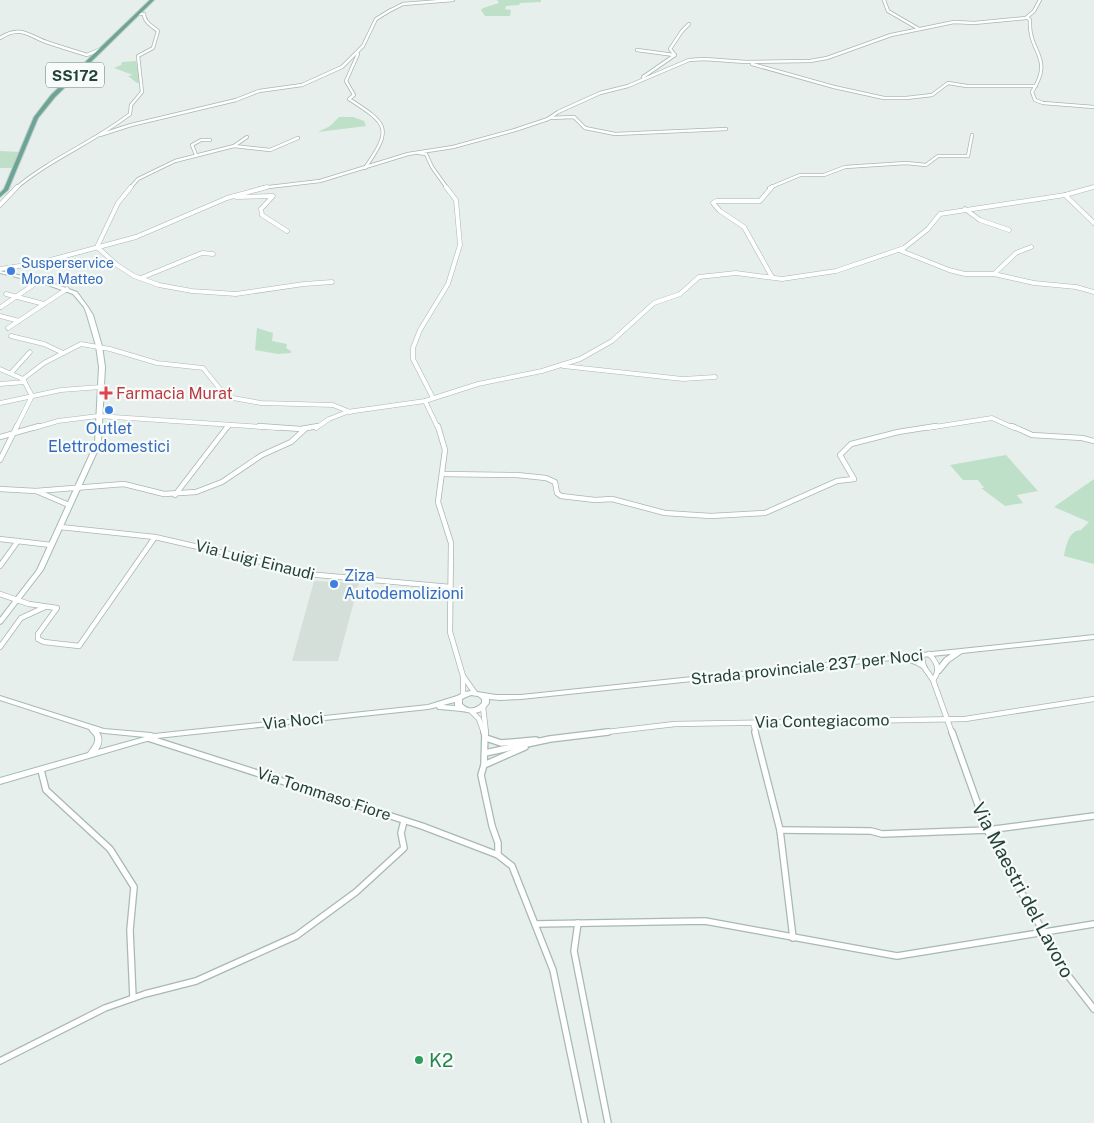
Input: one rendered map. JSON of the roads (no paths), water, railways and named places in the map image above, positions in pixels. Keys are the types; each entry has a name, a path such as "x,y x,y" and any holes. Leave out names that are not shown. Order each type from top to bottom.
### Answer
{"main road":[{"name":"SS172","path":"0,195 6,190 36,118 53,96 152,0"},
{"path":"0,271 67,289 75,293 86,307 99,346 102,366 98,443 40,570 19,600 0,622"},
{"name":"Strada provinciale 237 per Noci","path":"461,696 478,694 499,698 521,697 1094,637"},
{"path":"938,671 947,660 960,650"},
{"path":"900,657 913,660 924,667"},
{"path":"478,694 486,700 484,706"},
{"path":"461,696 458,705 462,709"},
{"name":"Via Noci","path":"428,707 461,696"},
{"name":"Strada provinciale 237 per Noci","path":"471,711 521,697"},
{"path":"0,698 90,727 121,734 157,736"},
{"name":"Via Noci","path":"157,736 428,707 471,711"},
{"path":"88,755 98,746 99,740 96,732 90,727"},
{"path":"0,781 157,736"}],"street":[{"path":"403,4 404,0"},
{"path":"365,168 383,143 385,134 378,118 349,100 354,95 346,82 376,19 403,4 453,0"},
{"path":"884,0 886,9 919,29"},
{"path":"377,165 408,154 456,146 548,118 600,93 634,83 688,60 796,62 827,58 891,35 919,29 942,26 954,22 974,23 1027,17 1034,11 1040,0"},
{"path":"0,205 17,186 73,152 82,144 100,135 130,114 131,105 142,92 137,59 153,48 158,30 148,24 144,14 137,14"},
{"path":"1027,17 1030,20 1028,27 1032,41 1042,64 1042,75 1032,92 1035,100 1039,102 1094,107"},
{"path":"675,55 670,50 674,46 681,29 689,24"},
{"path":"0,38 5,34 24,32 41,38 45,42 80,53 90,54 101,49"},
{"path":"100,135 227,102 259,91 302,84 342,67 361,48"},
{"path":"637,50 675,55"},
{"path":"634,83 675,55"},
{"path":"746,62 816,82 861,92 864,95 888,97 934,95 948,83 967,86 1036,86"},
{"path":"548,118 574,117 584,128 615,133 709,128 726,129"},
{"path":"772,278 738,220 717,210 713,203 716,201 760,201 769,188 800,175 824,175 845,167 865,165 906,163 926,165 938,156 968,156 972,135"},
{"path":"234,146 247,137"},
{"path":"298,138 270,150 234,146 196,155 176,161 138,178 118,203 97,248 106,257 139,279 197,291 223,294 313,282 332,282"},
{"path":"196,155 192,145 201,140 210,140"},
{"path":"0,271 39,263 136,237 227,198 260,188 291,182 320,181 413,154 424,153 456,200 460,235 455,263 448,284 420,330 412,348 413,359 433,398"},
{"path":"0,437 58,421 98,416 229,425 315,428 329,419 350,412 425,401 478,384 580,359 612,341 654,303 680,294 699,277 736,273 772,278 800,278 828,273 899,250 911,244 928,229 940,214 965,208 1066,195 1094,187"},
{"path":"1066,195 1094,223"},
{"path":"227,198 273,196 261,209 262,215 287,231"},
{"path":"0,201 8,198"},
{"path":"965,208 980,220 1009,230"},
{"path":"994,274 1016,253 1031,247"},
{"path":"899,250 949,270 965,274 994,274 1034,283 1094,292"},
{"path":"139,279 202,253 213,254"},
{"path":"1,307 39,281"},
{"path":"8,328 67,289"},
{"path":"6,294 44,304"},
{"path":"0,316 18,321"},
{"path":"11,336 44,344 63,353"},
{"path":"0,384 24,380 44,363 81,344 99,346 157,363 203,368 219,389 232,397 274,403 332,404 342,406 350,412"},
{"path":"11,373 30,352"},
{"path":"559,365 683,379 715,377"},
{"path":"0,369 24,380 32,396"},
{"path":"0,403 68,389 102,387"},
{"path":"0,460 32,396"},
{"path":"425,401 435,420 445,450 438,502 451,543 450,632 463,676 471,689 478,694"},
{"path":"442,474 523,476 550,479 555,482 557,493 561,496 595,500 612,499 666,513 711,516 754,514 765,513 837,481 854,479 840,455 850,444 898,432 992,418 1032,435 1082,438 1094,441"},
{"path":"175,495 229,425"},
{"path":"0,489 36,491 75,490 124,484 155,493 175,495 196,492 222,482 262,455 291,442 305,429"},
{"path":"36,491 69,505"},
{"name":"Via Luigi Einaudi","path":"60,527 155,537 255,560 296,573 450,587"},
{"path":"0,594 45,607 57,608 38,634 38,639 44,642 79,646 155,537"},
{"path":"0,538 52,545"},
{"path":"0,566 18,541"},
{"path":"0,646 21,618 45,607"},
{"name":"Via Maestri del Lavoro","path":"921,654 924,667 933,680 987,830 1070,981 1094,1009"},
{"path":"930,654 937,664 938,671 933,680"},
{"path":"461,696 463,676"},
{"name":"Via Contegiacomo","path":"486,738 501,742 550,739 675,724 965,719 1094,698"},
{"path":"484,706 486,738 484,765 481,775 492,826 498,844 498,855 512,866 553,970 584,1123"},
{"path":"471,711 479,719 486,738"},
{"path":"754,723 780,830 793,938"},
{"name":"Via Tommaso Fiore","path":"148,738 404,821 498,855"},
{"name":"Via Contegiacomo","path":"485,753 550,739"},
{"name":"Via Contegiacomo","path":"484,765 509,752 550,739"},
{"path":"41,770 46,790 110,849 134,887 130,930 133,998"},
{"path":"780,830 871,831 882,834 987,830 1094,816"},
{"path":"0,1061 105,1008 133,998 196,981 296,936 356,892 404,848 401,833 404,821"},
{"path":"534,924 705,921 897,956 1094,924"},
{"path":"578,924 574,951 608,1123"}],"place":[{"name":"Susperservice Mora Matteo","path":"11,271"},
{"name":"Farmacia Murat","path":"106,393"},
{"name":"Outlet Elettrodomestici","path":"109,410"},
{"name":"Ziza Autodemolizioni","path":"334,584"},
{"name":"K2","path":"419,1060"}]}
